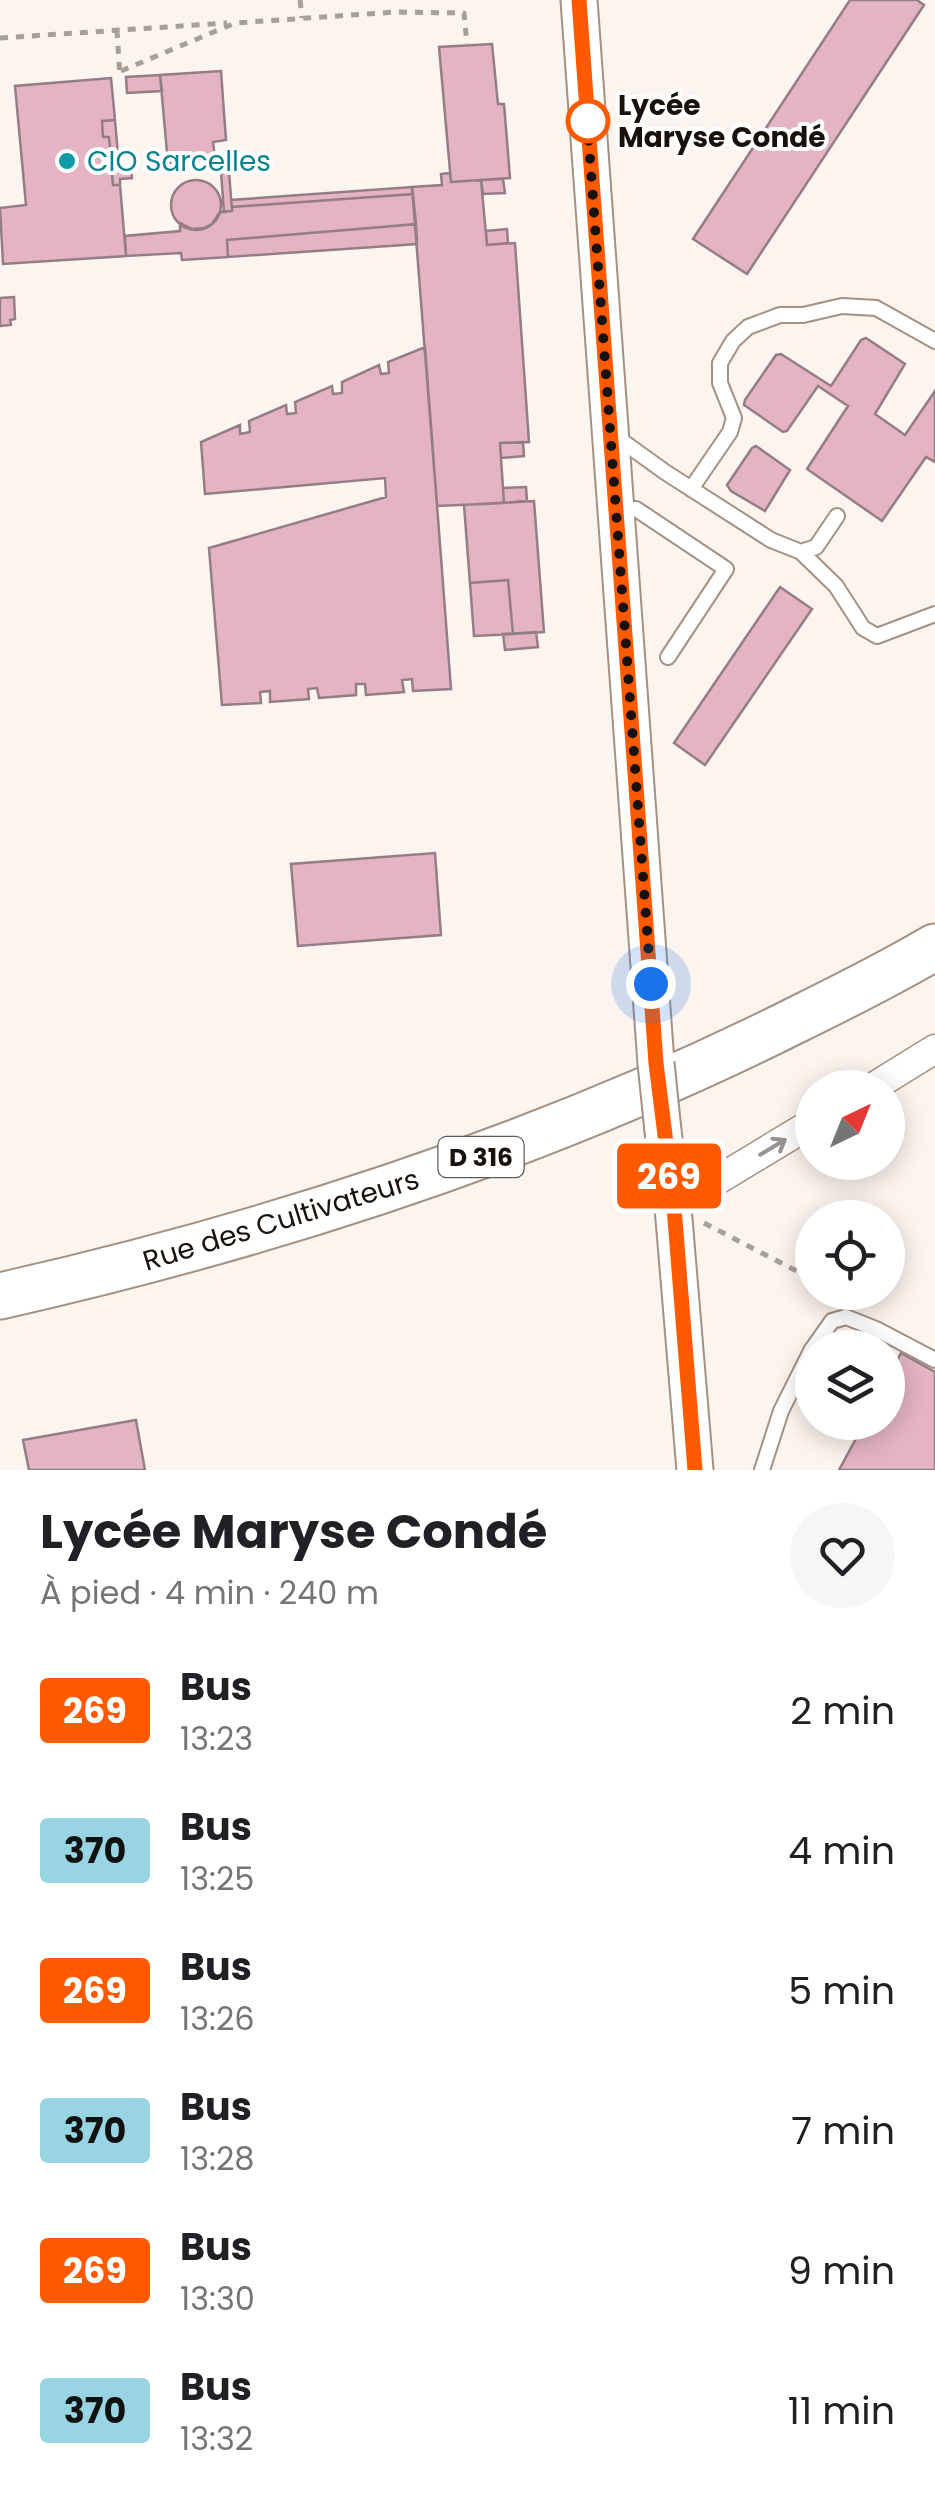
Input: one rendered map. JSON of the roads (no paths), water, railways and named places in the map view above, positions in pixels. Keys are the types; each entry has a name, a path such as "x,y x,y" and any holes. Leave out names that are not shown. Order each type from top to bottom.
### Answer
{"main road":[{"name":"Rue des Cultivateurs","path":"0,1296 104,1272 370,1196 534,1137 741,1048 935,948"},
{"name":"Rue des Cultivateurs","path":"0,1319 281,1246 546,1156 733,1076 935,974"}],"street":[{"path":"579,0 656,1063 674,1207 695,1470"},
{"path":"901,1070 935,1049"},
{"path":"674,1207 795,1133"}],"lane":[{"path":"691,489 730,432 734,418 720,384 720,363 733,341 748,328 780,315 804,315 842,306 876,308 935,341"},
{"path":"611,432 770,540 800,552 836,586 863,628 877,636 935,614"},
{"path":"616,512 636,509 726,569 668,658"},
{"path":"800,552 816,547 838,516"},
{"path":"826,1330 832,1321 846,1318 876,1330"},
{"path":"905,1345 935,1360"},
{"path":"762,1470 781,1411 795,1383"}],"place":[{"name":"Lycée Maryse Condé","path":"588,121"},
{"name":"CIO Sarcelles","path":"67,161"}]}
